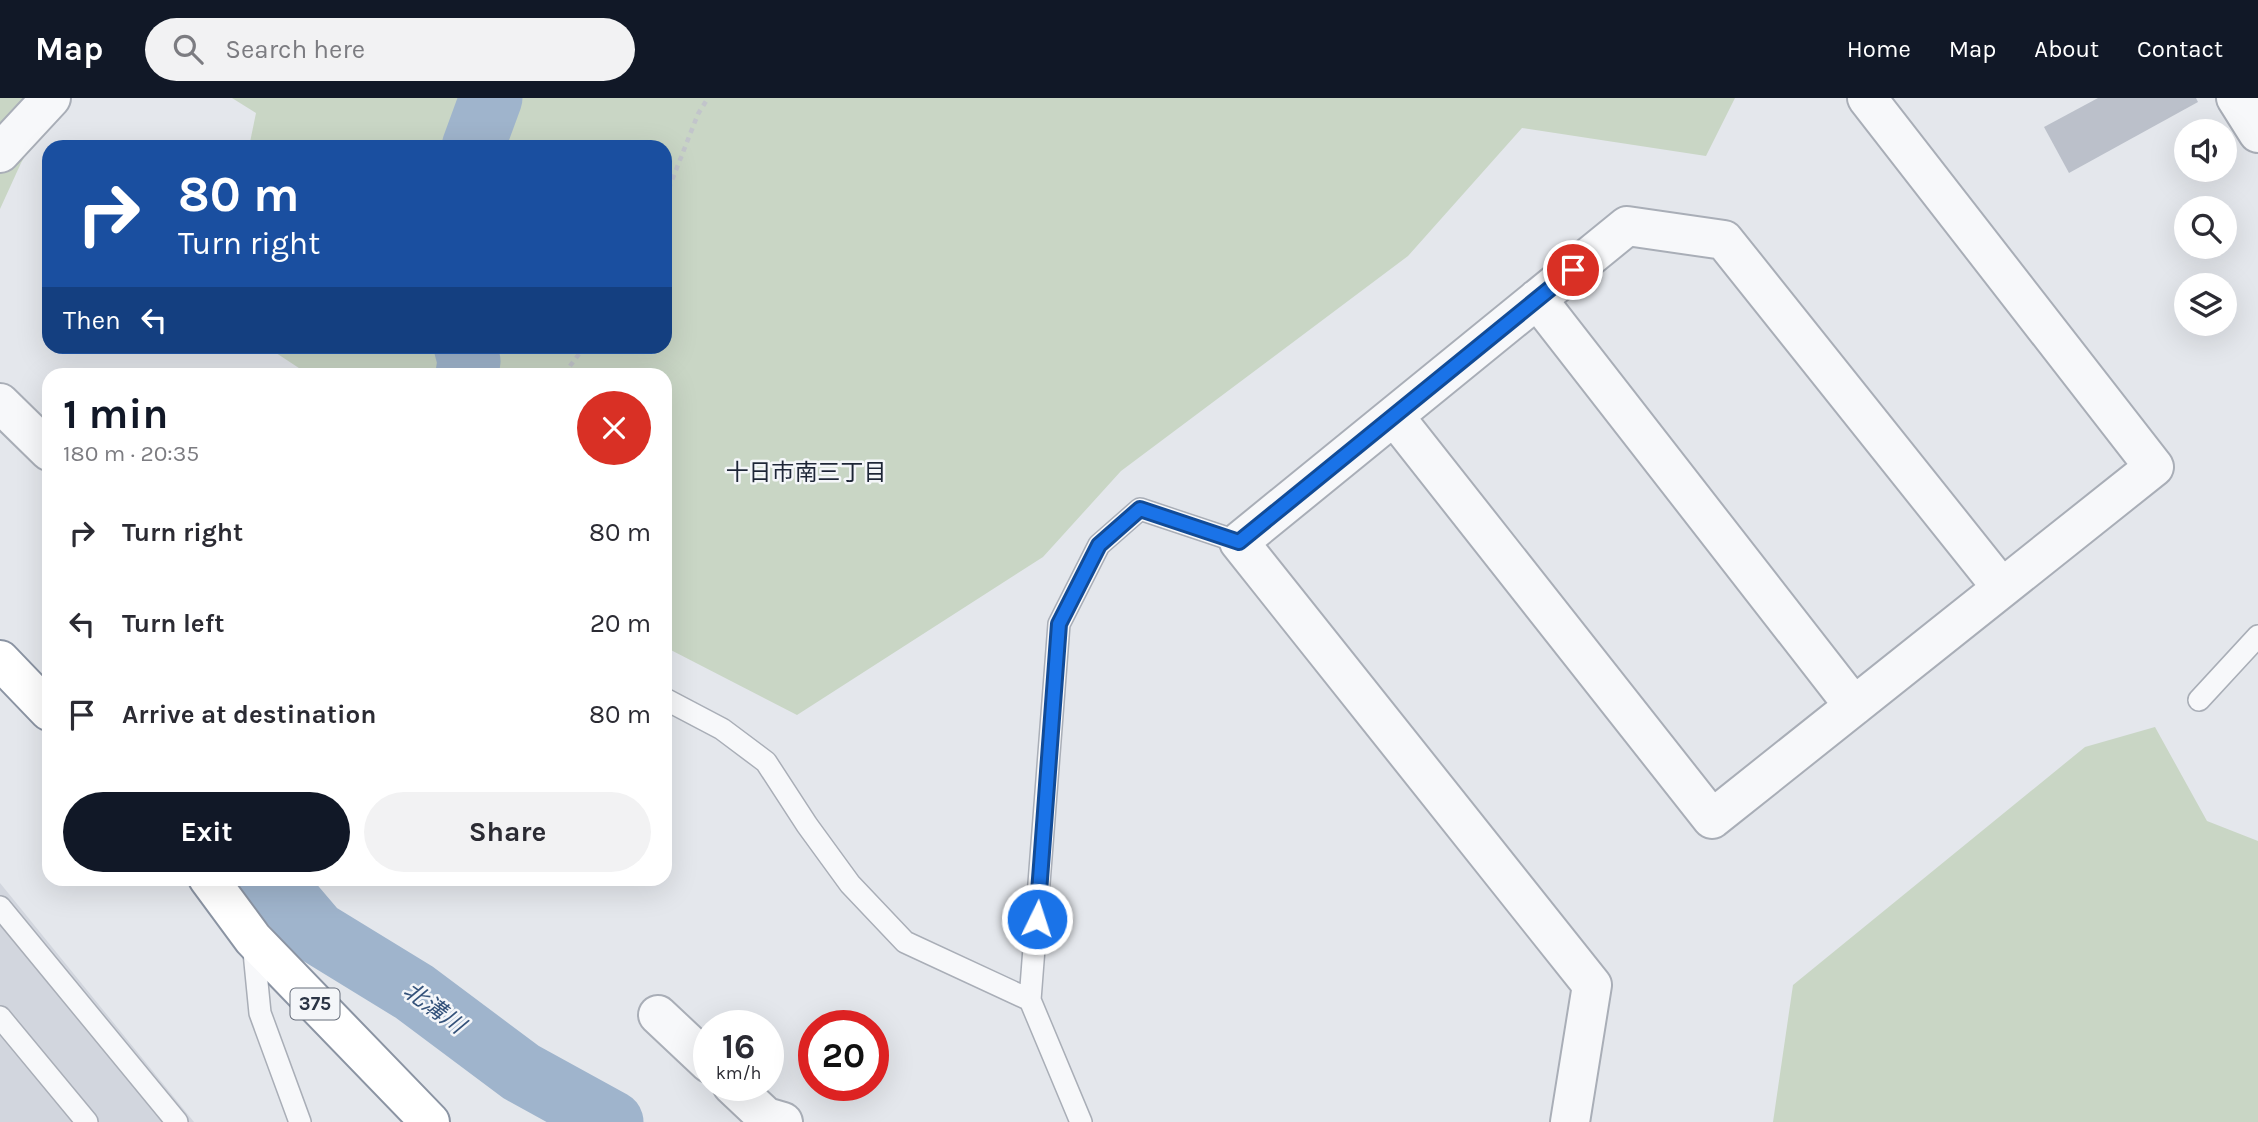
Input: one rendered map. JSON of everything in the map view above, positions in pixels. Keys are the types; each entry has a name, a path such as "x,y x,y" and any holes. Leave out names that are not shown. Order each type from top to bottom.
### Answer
{"highway":[{"path":"0,660 42,704"},
{"name":"375","path":"214,886 253,940 430,1122"}],"street":[{"path":"0,153 51,98"},
{"path":"1394,416 1712,819 2154,467 1867,98"},
{"path":"2236,98 2258,133"},
{"path":"1570,1122 1592,985 1239,542 1627,226 1724,240 2002,589"},
{"path":"1537,299 1854,706"},
{"path":"0,403 42,444"},
{"path":"657,1015 693,1048"},
{"path":"749,1101 766,1117 783,1122"}],"lane":[{"path":"1081,1122 1030,1000 1059,624 1099,545 1140,509 1239,542"},
{"path":"2199,700 2258,636"},
{"path":"672,703 722,729 766,762 850,884 905,942 1030,1000"},
{"path":"0,907 177,1122"},
{"path":"253,940 260,1013 300,1122"},
{"path":"0,1017 87,1122"}],"path":[{"path":"672,180 698,114 708,98"}],"shaded area":[{"path":"0,883 194,1122 0,1122"}],"green space":[{"path":"0,98 58,98 21,163 0,209"},
{"path":"232,98 1735,98 1706,156 1522,128 1408,256 1121,471 1043,557 797,715 672,651 672,368 299,368 278,354 672,354 672,140 250,140 256,113"},
{"path":"2155,727 2207,821 2258,841 2258,1122 1773,1122 1793,985 2085,747"}],"building":[{"path":"2098,98 2196,98 2198,102 2069,173 2044,127"}],"waterway":[{"name":"北溝川","path":"476,140 491,98"},
{"name":"北溝川","path":"467,354 468,368"},
{"name":"北溝川","path":"277,886 316,932 414,992 521,1072 612,1122"}],"district":[{"name":"十日市南三丁目","path":"806,472"}],"route":[{"path":"1037,919 1059,624 1099,545 1140,509 1239,542 1573,270"}]}
